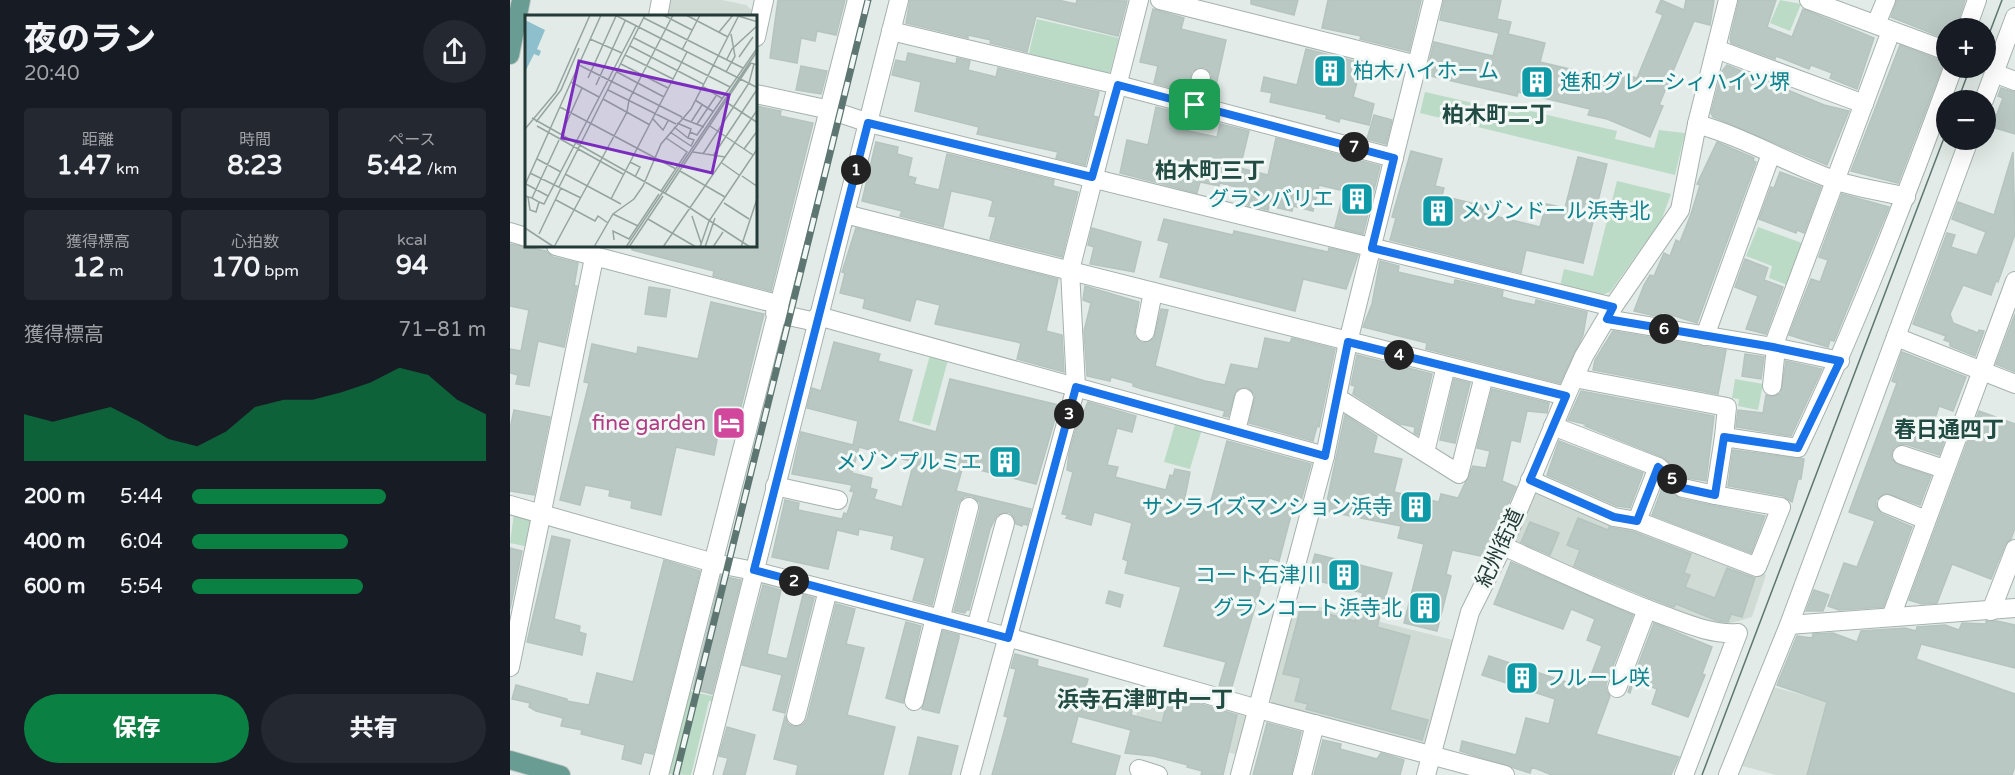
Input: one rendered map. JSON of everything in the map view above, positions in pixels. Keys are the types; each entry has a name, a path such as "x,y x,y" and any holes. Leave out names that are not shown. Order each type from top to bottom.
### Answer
{"main road":[{"path":"516,50 521,0"},
{"path":"510,760 561,775"}],"street":[{"path":"658,15 661,0"},
{"path":"758,28 764,0"},
{"path":"659,775 714,563 776,308 830,110 857,0"},
{"path":"703,775 899,0"},
{"path":"970,775 1076,387 1070,270 1139,0"},
{"path":"1160,0 1417,65"},
{"path":"1240,775 1325,456 1348,342 1433,0"},
{"name":"紀州街道","path":"1426,775 1470,612 1503,546 1574,378 1610,313 1680,210 1697,124 1728,0"},
{"path":"1809,0 1936,47"},
{"path":"1772,386 1775,347 1864,104 1883,28 1886,0"},
{"path":"1971,18 1977,0"},
{"path":"1996,68 2015,17"},
{"path":"891,30 1118,85 1394,158"},
{"path":"1716,49 1864,104"},
{"path":"1996,74 2015,81"},
{"path":"1195,105 1201,78"},
{"path":"1724,437 1798,448 1840,361 1906,197 1949,78"},
{"path":"758,94 830,110 868,123 1372,248 1610,313 1705,336 1775,347 1840,361"},
{"path":"1697,124 1727,132 1771,154 1836,180 1906,197"},
{"path":"1728,775 1789,625 1966,150"},
{"path":"1705,336 1771,154"},
{"path":"846,214 1566,396"},
{"path":"510,232 525,237"},
{"path":"562,248 1325,456"},
{"path":"510,667 594,258"},
{"path":"1891,617 1980,370 2015,281"},
{"path":"1145,332 1153,292"},
{"path":"1896,336 2015,384"},
{"path":"1425,452 1446,366"},
{"path":"1338,398 1459,474 1484,376"},
{"path":"1574,378 1728,407 1715,495"},
{"path":"1236,431 1244,398"},
{"path":"1530,480 1614,517 1637,521 1757,567 1781,507 1683,488 1658,467 1553,426"},
{"path":"1902,454 1944,469"},
{"path":"1637,521 1658,467"},
{"path":"775,486 838,500"},
{"path":"1887,504 1926,520"},
{"path":"510,505 714,563 754,570 976,628 1258,710 1505,775"},
{"path":"914,701 969,507"},
{"path":"976,628 1005,523"},
{"path":"1503,546 1647,609 1725,634 1738,633 1684,775"},
{"path":"1991,611 2015,549"},
{"path":"796,716 828,590"},
{"path":"1789,625 2015,608"},
{"path":"1617,688 1647,609"},
{"path":"1302,775 1316,724"},
{"path":"1140,770 1158,775"}],"shaded area":[{"path":"670,0 722,0 746,5 753,11 752,15 667,15"},
{"path":"1541,489 1766,575 1752,617 1721,626 1518,546 1514,535 1532,492"},
{"path":"1296,601 1453,640 1431,737 1422,744 1274,707 1269,696"},
{"path":"1144,685 1245,711 1248,719 1239,755 1133,728"},
{"path":"1770,686 1941,733 1925,775 1776,775 1739,765"}],"green space":[{"path":"1780,0 1801,4 1790,31 1770,23"},
{"path":"1037,19 1119,38 1110,72 1105,76 1028,57"},
{"path":"1425,92 1517,113 1526,110 1617,131 1615,139 1654,148 1659,130 1685,133 1675,175 1420,113"},
{"path":"1617,181 1671,194 1661,221 1610,292 1602,295 1560,286 1564,269 1593,276"},
{"path":"1758,227 1802,243 1787,285 1769,278 1772,266 1746,256"},
{"path":"930,355 948,360 930,426 912,421"},
{"path":"1735,379 1763,384 1758,410 1738,406 1739,399 1732,398"},
{"path":"1176,421 1202,429 1190,469 1164,462"},
{"path":"514,513 531,517 535,523 529,547 510,543"},
{"path":"689,691 717,697 715,702 709,701 691,775 669,774"}],"building":[{"path":"778,0 845,0 836,35 817,31 815,41 801,38 797,63 770,58"},
{"path":"910,0 1058,0 1076,4 1077,0 1127,1 1118,36 1036,16 1027,52 990,43 991,40 968,35 968,38 906,23"},
{"path":"1251,0 1298,0 1294,15 1251,4"},
{"path":"1328,0 1421,0 1409,51 1360,39 1361,36 1322,28"},
{"path":"1444,0 1501,0 1497,19 1511,22 1508,34 1545,43 1540,62 1608,78 1609,71 1637,78 1663,15 1656,12 1661,0 1684,10 1686,0 1714,0 1710,25 1694,21 1659,105 1663,106 1650,137 1607,119 1588,115 1590,109 1518,92 1517,96 1426,75 1434,42 1493,56 1499,33 1440,20"},
{"path":"1739,0 1776,0 1767,27 1792,37 1803,9 1874,38 1857,89 1830,78 1832,73 1811,65 1809,69 1776,56 1775,59 1731,43"},
{"path":"1897,0 1965,0 1959,18 1936,18 1936,35 1891,17"},
{"path":"1153,9 1184,18 1181,29 1226,40 1213,99 1208,97 1212,75 1204,67 1192,71 1187,92 1154,83 1158,66 1140,62"},
{"path":"1900,45 1936,59 1936,78 1938,78 1898,183 1851,171"},
{"path":"1306,49 1362,63 1353,97 1374,104 1369,125 1340,118 1339,122 1326,118 1327,115 1270,102 1272,93 1261,91 1264,77 1297,85"},
{"path":"908,53 956,64 957,58 970,61 968,70 996,77 998,68 1099,92 1093,116 1098,117 1085,165 1056,158 1058,152 977,134 979,127 915,111 921,82 892,75 896,60 906,62"},
{"path":"1727,65 1824,105 1849,111 1827,165 1713,117 1711,113 1722,71"},
{"path":"801,66 827,71 821,94 796,90"},
{"path":"2001,88 2015,92 2015,134 1996,128 1996,116 2003,98 1998,96"},
{"path":"758,106 781,111 780,116 813,123 771,291 713,276 714,271 632,250 632,248 758,248"},
{"path":"1156,107 1176,112 1175,117 1190,120 1188,131 1217,137 1220,124 1249,131 1240,168 1268,175 1276,138 1380,166 1363,234 1335,227 1344,191 1319,185 1313,211 1293,206 1292,211 1269,206 1268,210 1240,203 1244,189 1220,183 1219,186 1200,182 1197,193 1120,173 1127,140 1148,145"},
{"path":"1374,115 1392,120 1386,144 1367,139"},
{"path":"876,142 898,147 897,154 912,158 908,176 916,178 914,184 939,190 947,154 1054,180 1053,186 1078,192 1062,257 990,239 996,217 989,216 993,201 988,199 951,191 943,227 900,216 902,211 862,201"},
{"path":"1717,142 1754,158 1753,161 1756,162 1697,323 1662,312 1660,317 1634,311 1644,285 1650,275 1654,276 1664,253 1670,256 1676,240 1680,242 1700,185 1697,184"},
{"name":"メゾンドール浜寺北","path":"1411,151 1442,159 1435,186 1444,188 1442,196 1484,206 1482,213 1540,227 1546,204 1565,208 1578,157 1607,164 1583,263 1526,250 1521,273 1390,240 1396,218 1392,217"},
{"path":"2013,152 2015,234 1998,282 1996,281 1991,295 1963,285 1950,314 1953,323 1978,333 1979,330 1984,331 1975,356 1950,346 1950,342 1944,340 1946,336 1913,324 1947,233 1955,235 1951,247 1977,255 1986,232 1952,219 1958,202 1994,215"},
{"path":"1780,172 1821,187 1804,233 1797,230 1796,233 1759,219 1771,187 1774,188"},
{"path":"1842,194 1889,207 1834,341 1830,340 1828,347 1789,335 1811,279 1820,282 1828,260 1819,257"},
{"path":"1164,219 1233,235 1234,231 1328,252 1329,248 1358,255 1346,289 1303,279 1295,311 1160,277 1169,243 1158,240"},
{"path":"856,228 1058,279 1046,331 1062,335 1064,372 1017,359 1021,343 935,324 940,305 916,299 910,321 863,308 865,299 840,293 845,273 842,272"},
{"path":"1092,228 1141,242 1134,272 1090,264 1094,247 1088,245"},
{"path":"510,244 546,251 553,257 578,263 574,286 577,286 564,347 538,341 529,386 516,384 518,375 510,373 510,349 521,351 529,310 510,306"},
{"path":"1745,259 1768,268 1764,280 1783,287 1766,334 1746,329 1758,296 1735,287"},
{"path":"1380,261 1399,266 1398,272 1454,285 1455,280 1503,291 1502,297 1512,300 1535,305 1536,300 1587,312 1583,335 1560,383 1426,349 1427,343 1363,327 1372,304"},
{"path":"1085,286 1139,302 1134,335 1142,343 1154,339 1161,309 1168,310 1155,366 1205,381 1225,385 1231,364 1258,369 1265,338 1290,343 1292,338 1335,349 1319,427 1317,426 1313,441 1249,423 1255,395 1247,387 1236,391 1228,417 1223,416 1225,411 1142,389 1133,386 1133,383 1111,377 1110,381 1087,376 1084,331 1091,303 1083,300"},
{"path":"649,287 670,290 666,317 645,314"},
{"path":"711,302 764,314 736,427 720,424 714,455 676,447 661,515 631,508 632,501 609,496 610,490 585,485 580,505 560,500 589,383 584,382 592,344 637,354 638,347 698,359"},
{"path":"2015,314 2015,372 1996,364"},
{"path":"1613,331 1726,350 1718,394 1593,370 1595,360"},
{"path":"834,342 880,354 878,361 912,370 898,421 936,432 950,379 1059,405 1036,484 963,466 956,491 1031,509 1027,525 1022,526 1016,524 1009,512 997,515 990,529 969,610 965,613 954,611 980,510 980,503 972,496 965,496 958,504 932,605 913,600 925,558 891,549 894,536 859,529 858,535 837,530 828,569 772,557 785,500 799,503 798,510 842,519 844,513 847,514 854,492 850,491 852,485 792,474 801,432 853,445 858,421 807,408 812,388 821,391","holes":["859,447 914,462 902,507 874,499 877,490 870,488 872,478 852,473"]},
{"path":"1902,352 1966,377 1953,411 1939,406 1931,431 1946,436 1939,455 1905,444 1895,446 1892,451 1891,458 1898,465 1931,476 1920,505 1886,493 1876,500 1876,506 1882,514 1912,527 1883,607 1839,610 1828,606 1844,563 1857,567 1875,521 1849,512 1897,383 1892,381"},
{"path":"1745,354 1764,357 1761,379 1742,376"},
{"path":"1357,355 1432,374 1418,435 1414,433 1415,427 1400,424 1353,394 1355,386 1351,385"},
{"path":"1786,361 1822,369 1791,436 1736,427 1738,410 1763,413 1766,395 1771,397 1781,393"},
{"path":"1454,379 1470,383 1455,443 1440,440"},
{"path":"1492,389 1549,403 1547,413 1527,411 1520,442 1511,440 1502,481 1516,487 1485,557 1452,550 1446,574 1451,576 1437,631 1404,623 1424,544 1398,538 1401,526 1325,511 1345,415 1377,436 1373,453 1402,459 1394,492 1439,502 1441,494 1458,498 1473,466 1486,468 1490,451 1477,448"},
{"path":"1581,391 1714,416 1706,481 1688,478 1662,457 1585,426 1589,425 1568,420"},
{"path":"1088,402 1136,416 1132,432 1117,428 1107,465 1118,467 1115,477 1166,490 1170,475 1173,476 1175,469 1190,472 1184,502 1209,509 1227,441 1311,464 1300,505 1294,504 1279,561 1269,558 1231,690 1219,686 1226,662 1164,646 1181,587 1125,573 1128,561 1123,559 1132,523 1094,512 1091,525 1066,518 1068,515 1062,514 1073,472 1067,470 1069,454 1081,410 1084,411"},
{"path":"514,410 550,417 534,495 510,491 510,429"},
{"path":"1979,411 2015,424 2015,528 2011,539 2005,545 1991,579 1952,564 1937,603 1922,604 1909,600"},
{"path":"1559,441 1643,473 1630,508 1617,506 1547,475"},
{"path":"1733,450 1804,459 1801,479 1798,479 1792,502 1783,496 1728,486"},
{"path":"1663,486 1681,499 1765,516 1751,553 1652,515"},
{"path":"1578,518 1608,530 1609,527 1634,532 1691,554 1684,573 1690,575 1685,587 1715,598 1727,568 1755,578 1742,617 1731,614 1728,622 1718,621 1676,604 1674,607 1647,597 1574,566 1580,550 1567,545"},
{"path":"1530,522 1559,533 1550,555 1521,542"},
{"path":"552,536 570,540 554,619 580,626 579,632 586,634 582,655 527,642"},
{"path":"510,548 522,551 510,609"},
{"path":"1315,554 1392,573 1377,627 1410,636 1390,710 1428,720 1422,740 1306,709 1308,704 1295,701 1301,678 1283,674 1301,607 1355,621 1363,593 1308,578"},
{"path":"664,560 700,571 653,754 644,752 641,764 622,759 625,745 581,734 582,730 561,726 563,718 536,711 529,707 530,703 512,699 516,685 567,699 567,701 589,705 597,673 633,682"},
{"path":"1511,562 1633,615 1606,684 1606,690 1610,696 1596,734 1679,757 1671,775 1552,775 1532,767 1530,773 1460,751 1462,741 1516,755 1526,718 1549,724 1555,699 1482,675 1489,656 1572,684 1573,681 1587,686 1602,646 1587,640 1595,619 1571,609 1563,629 1494,604"},
{"path":"721,576 741,580 712,694 693,689"},
{"path":"763,585 781,590 767,654 787,659 803,595 814,598 785,713 773,710 782,675 742,665"},
{"path":"1814,590 1829,595 1823,611 1806,611"},
{"path":"1109,591 1123,595 1120,607 1106,603"},
{"path":"836,604 855,609 846,644 864,648 847,715 895,727 883,775 796,775 798,765 774,759 785,716 788,724 794,727 804,724 807,719"},
{"path":"1986,621 2015,625 2015,668 1921,644 1916,659 2015,694 2015,766 2012,775 1807,775 1827,702 1777,685 1797,636 1812,638 1813,634 1833,633 1857,642 1861,631 1905,628 1916,631 1917,627 1945,625 1959,630 1962,623 1986,624"},
{"path":"906,622 921,626 903,703 886,698"},
{"path":"1654,623 1712,647 1702,674 1705,675 1688,717 1652,704 1657,689 1634,680 1630,693 1628,692"},
{"path":"943,631 959,635 959,638 939,713 922,709"},
{"path":"1015,654 1038,660 1037,666 1088,679 1086,686 1135,699 1131,715 1162,723 1169,695 1237,715 1223,775 1201,775 1202,771 1187,767 1188,765 1153,756 1125,753 1131,730 1078,716 1071,743 1120,756 1115,775 992,775 1008,717 1004,716 1016,669 1011,668"},
{"path":"1267,723 1301,732 1291,775 1253,775"},
{"path":"727,727 755,735 745,775 723,775 728,758 719,756"},
{"path":"918,737 958,746 951,775 909,775"},
{"path":"1323,740 1341,744 1340,749 1377,759 1381,753 1404,760 1400,775 1314,775"}],"tram line":[{"path":"1995,18 2002,0"},
{"path":"1962,90 1966,78"},
{"path":"1702,775 1939,150"}],"railway":[{"path":"676,775 868,0"}],"place":[{"name":"柏木ハイホーム","path":"1330,71"},
{"name":"進和グレーシィハイツ堺","path":"1537,82"},
{"name":"グランバリエ","path":"1357,199"},
{"name":"メゾンドール浜寺北","path":"1438,211"},
{"name":"fine garden","path":"729,423"},
{"name":"メゾンプルミエ","path":"1005,462"},
{"name":"サンライズマンション浜寺","path":"1416,507"},
{"name":"コート石津川","path":"1344,575"},
{"name":"グランコート浜寺北","path":"1425,608"},
{"name":"フルーレ咲","path":"1522,678"}],"district":[{"name":"柏木町二丁","path":"1497,115"},
{"name":"柏木町三丁","path":"1210,171"},
{"name":"春日通四丁","path":"1949,430"},
{"name":"浜寺石津町中一丁","path":"1145,700"}],"route":[{"path":"1118,85 1195,105 1394,158 1372,248 1613,307 1607,319 1773,347 1840,361 1798,448 1724,437 1715,495 1683,488 1658,467 1637,521 1614,517 1530,480 1566,396 1348,342 1325,456 1076,387 1008,638 754,570 868,123 1092,177 1118,85"}]}
